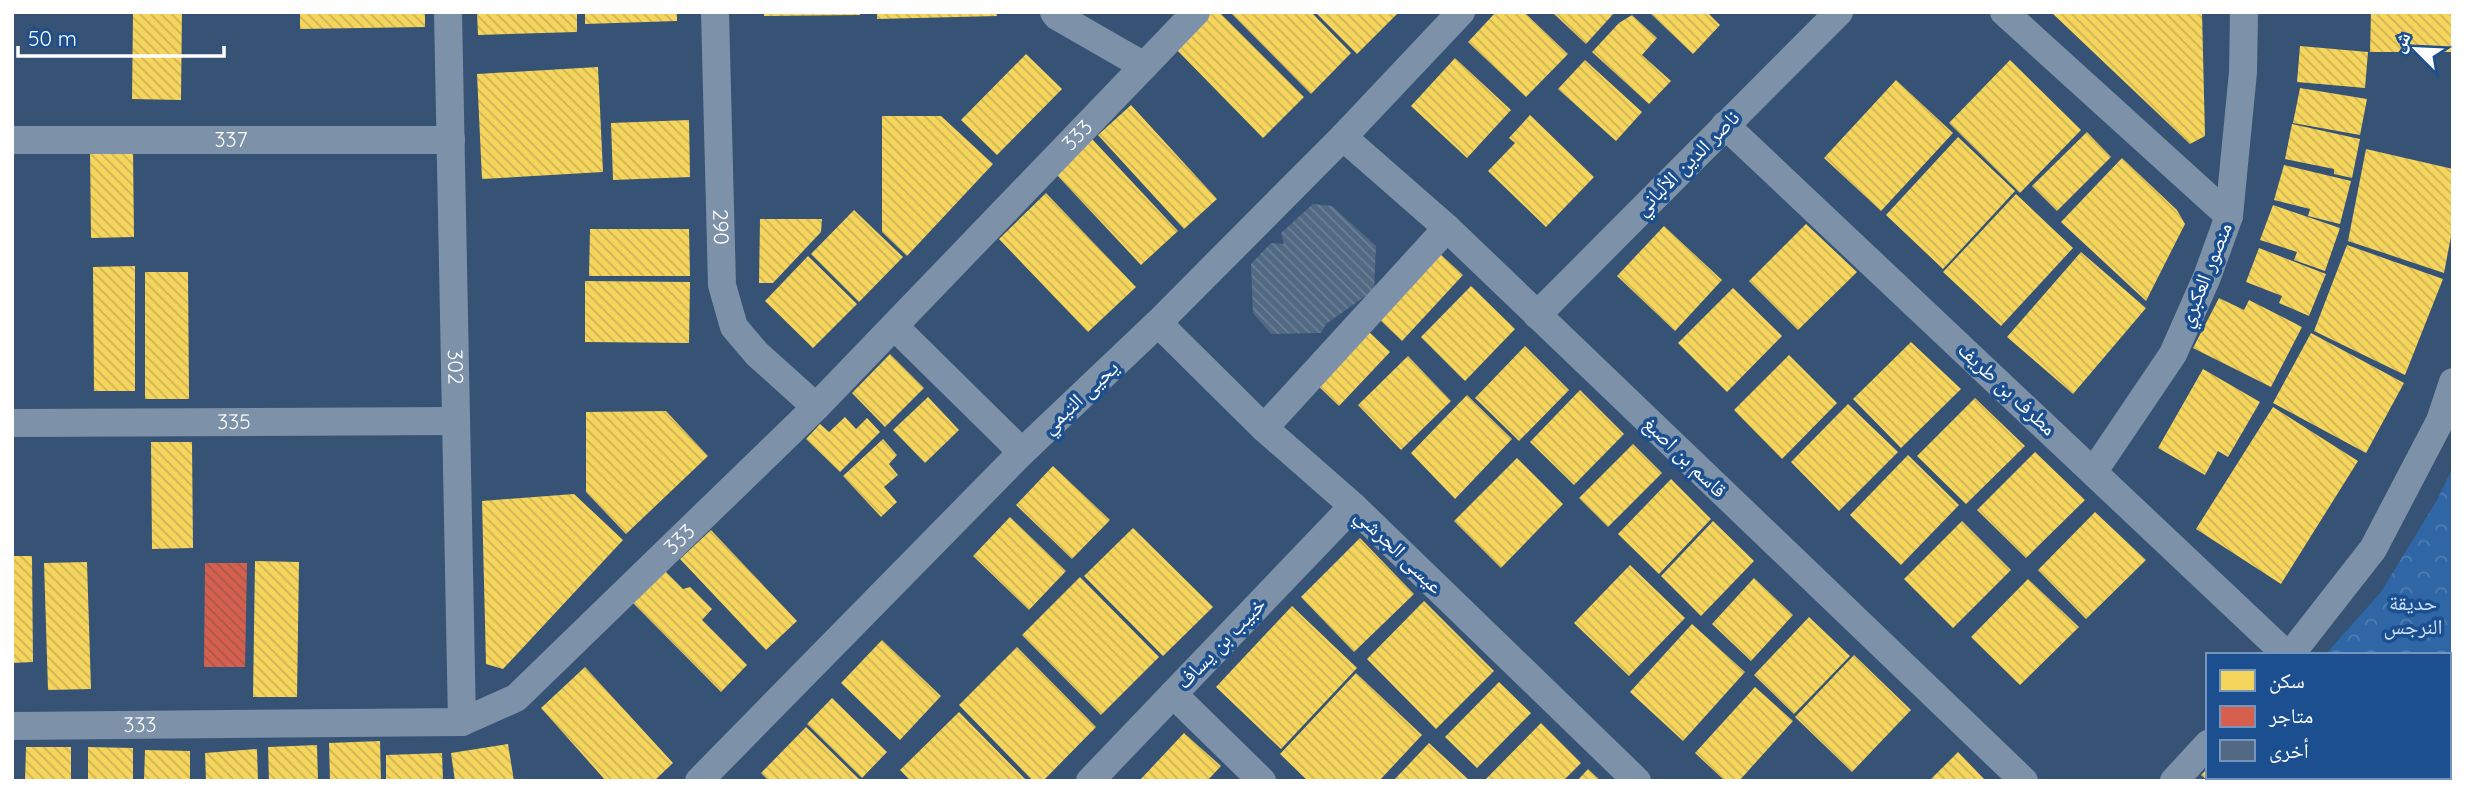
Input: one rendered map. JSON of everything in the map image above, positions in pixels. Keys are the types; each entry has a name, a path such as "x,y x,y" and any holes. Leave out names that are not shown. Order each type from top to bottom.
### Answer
{"street":[{"name":"302","path":"449,12 462,722"},
{"name":"290","path":"715,12 722,285 734,327 757,354 816,407"},
{"path":"1054,12 1144,65"},
{"name":"333","path":"12,726 462,722 516,698 816,407 1196,12"},
{"name":"يحيى التيمي","path":"699,781 1022,452 1158,323 1343,137 1461,12"},
{"name":"ناصر الدين الألباني","path":"1537,315 1839,12"},
{"path":"2004,12 2230,216"},
{"name":"منصور العكبري","path":"2094,471 2173,354 2230,216 2243,72 2244,12"},
{"name":"مطرف بن طريف","path":"1725,124 2286,653"},
{"name":"قاسم بن اصبغ","path":"1343,137 1447,229 2024,781"},
{"name":"337","path":"12,140 451,140"},
{"path":"1264,428 1447,229"},
{"name":"عيسى الجرشي","path":"1158,323 1264,428 1353,506 1637,781"},
{"path":"894,326 1022,452"},
{"path":"2290,653 2373,549 2440,421 2453,382"},
{"name":"335","path":"12,423 456,421"},
{"name":"خبيب بن يساف","path":"1090,781 1353,506"},
{"path":"1173,694 1262,781"},
{"path":"2174,781 2206,746"}],"green space":[{"name":"حديقة النرجس","path":"2453,467 2453,765 2451,653 2327,653 2381,592 2437,500"}],"building: سكن":[{"path":"133,12 182,12 181,100 132,99"},
{"path":"300,12 425,12 425,27 300,29"},
{"path":"477,12 577,12 577,32 478,35"},
{"path":"585,12 677,12 677,21 585,24"},
{"path":"764,12 860,12 860,15 764,16"},
{"path":"877,12 996,12 997,16 877,19"},
{"path":"1211,12 1219,12 1304,97 1263,138 1175,48"},
{"path":"1230,12 1311,12 1351,53 1311,94"},
{"path":"1315,12 1395,12 1397,14 1357,54"},
{"path":"1496,12 1524,12 1568,54 1526,97 1468,42"},
{"path":"1552,12 1615,12 1586,44"},
{"path":"1649,12 1707,12 1720,25 1693,54"},
{"path":"2051,12 2202,12 2205,136 2190,144"},
{"path":"2371,12 2453,12 2453,52 2370,52"},
{"path":"1632,15 1657,38 1642,55 1671,81 1649,104 1592,52 1619,23"},
{"path":"2300,46 2368,52 2365,88 2297,82"},
{"path":"1026,54 1062,89 997,155 961,120"},
{"path":"1455,58 1511,110 1467,158 1411,106"},
{"path":"1585,60 1642,112 1616,141 1558,89"},
{"path":"2010,60 2081,130 2020,193 1949,123"},
{"path":"598,67 603,172 482,179 477,74"},
{"path":"1896,80 1953,133 1881,211 1824,158"},
{"path":"2300,88 2367,99 2360,135 2293,123"},
{"path":"1131,105 1217,199 1184,229 1098,135"},
{"path":"1530,115 1594,177 1546,227 1488,171 1515,143 1509,138"},
{"path":"882,116 941,116 993,164 907,256 882,232"},
{"path":"689,120 690,177 613,180 611,123"},
{"path":"2292,124 2360,139 2352,178 2334,174 2334,169 2285,159"},
{"path":"2087,132 2111,157 2057,211 2032,186"},
{"path":"1958,137 2015,191 1943,269 1886,215"},
{"path":"1092,139 1178,231 1141,265 1055,173"},
{"path":"133,149 134,237 91,238 90,150"},
{"path":"2366,149 2453,169 2453,226 2444,273 2348,241"},
{"path":"2122,158 2177,210 2185,224 2146,301 2061,222"},
{"path":"2284,165 2351,181 2340,224 2308,216 2310,209 2274,200"},
{"path":"1046,193 1136,287 1088,332 999,239"},
{"path":"2016,194 2073,248 2001,326 1943,272"},
{"path":"2273,205 2340,228 2325,271 2294,260 2297,252 2260,240"},
{"path":"854,210 903,257 859,302 811,254"},
{"path":"760,219 822,219 821,232 773,283 759,283"},
{"path":"1806,224 1857,272 1798,330 1749,281"},
{"path":"1664,226 1722,280 1675,331 1617,276"},
{"path":"590,229 689,229 690,276 589,276"},
{"path":"2347,245 2443,279 2405,375 2314,331"},
{"path":"2259,248 2326,274 2309,316 2279,303 2282,296 2246,282"},
{"path":"1438,252 1463,275 1402,341 1378,318"},
{"path":"2081,252 2146,308 2073,394 2007,337"},
{"path":"808,256 857,304 813,348 765,301"},
{"path":"135,266 135,391 94,391 93,267"},
{"path":"145,272 188,272 189,399 145,399"},
{"path":"585,281 690,282 689,343 585,342"},
{"path":"1471,286 1515,329 1465,381 1421,337"},
{"path":"1733,288 1782,336 1727,392 1678,343"},
{"path":"2219,298 2244,310 2249,300 2302,327 2271,387 2193,348"},
{"path":"1365,328 1390,352 1339,406 1314,382"},
{"path":"2311,333 2404,383 2366,453 2273,403"},
{"path":"1911,342 1961,389 1901,448 1853,399"},
{"path":"1525,346 1569,390 1519,441 1475,398"},
{"path":"890,354 924,388 885,427 852,393"},
{"path":"1789,355 1837,403 1782,459 1734,410"},
{"path":"1408,356 1451,401 1401,450 1358,405"},
{"path":"2203,369 2260,402 2228,457 2218,451 2205,475 2158,448"},
{"path":"1580,390 1624,434 1574,485 1530,442"},
{"path":"1467,395 1512,439 1455,499 1411,453"},
{"path":"928,397 959,430 925,463 893,430"},
{"path":"1975,398 2025,446 1966,504 1917,456"},
{"path":"1848,404 1898,452 1839,511 1791,462"},
{"path":"2273,407 2358,461 2281,584 2196,529"},
{"path":"666,411 708,456 626,534 586,492 586,412"},
{"path":"845,417 856,429 867,418 880,432 840,472 806,439 820,424 829,432"},
{"path":"883,439 897,455 889,464 898,475 884,487 897,502 881,517 843,476"},
{"path":"151,442 192,442 193,548 152,549"},
{"path":"1633,444 1662,473 1608,527 1579,498"},
{"path":"2035,452 2085,500 2026,558 1977,510"},
{"path":"1908,455 1959,505 1901,565 1850,515"},
{"path":"1517,458 1563,504 1501,568 1454,521"},
{"path":"1053,466 1110,520 1072,559 1016,505"},
{"path":"1671,479 1711,519 1659,574 1618,534"},
{"path":"574,494 623,540 503,669 486,664 482,501"},
{"path":"2095,512 2146,560 2086,619 2038,570"},
{"path":"1010,517 1066,571 1029,610 973,556"},
{"path":"1713,521 1754,561 1701,616 1661,576"},
{"path":"1962,521 2011,570 1953,628 1904,579"},
{"path":"1133,528 1213,607 1163,656 1084,576"},
{"path":"711,530 797,621 766,650 680,559"},
{"path":"1360,538 1414,594 1354,652 1301,597"},
{"path":"12,556 32,556 33,662 12,663"},
{"path":"255,561 299,562 297,697 253,697"},
{"path":"87,562 91,689 48,690 44,563"},
{"path":"1630,565 1685,618 1629,676 1574,623"},
{"path":"665,571 683,589 690,587 712,609 702,620 747,665 721,692 633,603"},
{"path":"1080,577 1159,657 1101,715 1022,635"},
{"path":"1754,578 1793,615 1751,661 1712,624"},
{"path":"2028,579 2079,627 2020,685 1971,637"},
{"path":"1424,601 1494,671 1436,729 1367,659"},
{"path":"1292,606 1357,668 1281,749 1216,687"},
{"path":"1809,617 1850,656 1794,714 1754,675"},
{"path":"1692,624 1745,672 1683,741 1630,692"},
{"path":"882,640 941,696 900,740 841,683"},
{"path":"1017,647 1096,727 1043,781 1033,781 959,705"},
{"path":"1854,655 1911,710 1852,772 1795,717"},
{"path":"585,667 673,763 654,781 606,781 541,708"},
{"path":"1356,673 1422,735 1379,781 1308,781 1280,754"},
{"path":"1499,682 1531,713 1477,768 1445,737"},
{"path":"1755,687 1793,721 1739,781 1725,781 1695,753"},
{"path":"832,698 887,752 862,778 807,724"},
{"path":"959,712 1027,781 911,781 900,770"},
{"path":"1541,723 1581,763 1563,781 1484,781"},
{"path":"806,727 861,781 769,781 761,773"},
{"path":"1184,733 1221,766 1207,781 1139,781"},
{"path":"380,741 381,781 330,781 329,743"},
{"path":"1429,743 1470,781 1393,781"},
{"path":"508,744 514,781 455,781 451,753"},
{"path":"317,745 318,781 269,781 268,747"},
{"path":"26,747 71,747 71,781 25,781"},
{"path":"88,747 133,748 133,781 88,781"},
{"path":"257,749 258,781 206,781 205,753"},
{"path":"145,750 190,751 190,781 144,781"},
{"path":"1958,752 1986,781 1929,781"},
{"path":"442,753 443,781 386,781 386,755"},
{"path":"1588,769 1601,781 1577,781"},
{"path":"2206,770 2206,779 2297,781 2208,781 2201,775"}],"building: متاجر":[{"path":"205,563 247,563 245,667 204,667"}],"building: أخرى":[{"path":"1313,204 1332,206 1376,246 1374,290 1326,324 1321,333 1271,334 1253,313 1251,264 1271,243 1284,244 1281,233"}]}
